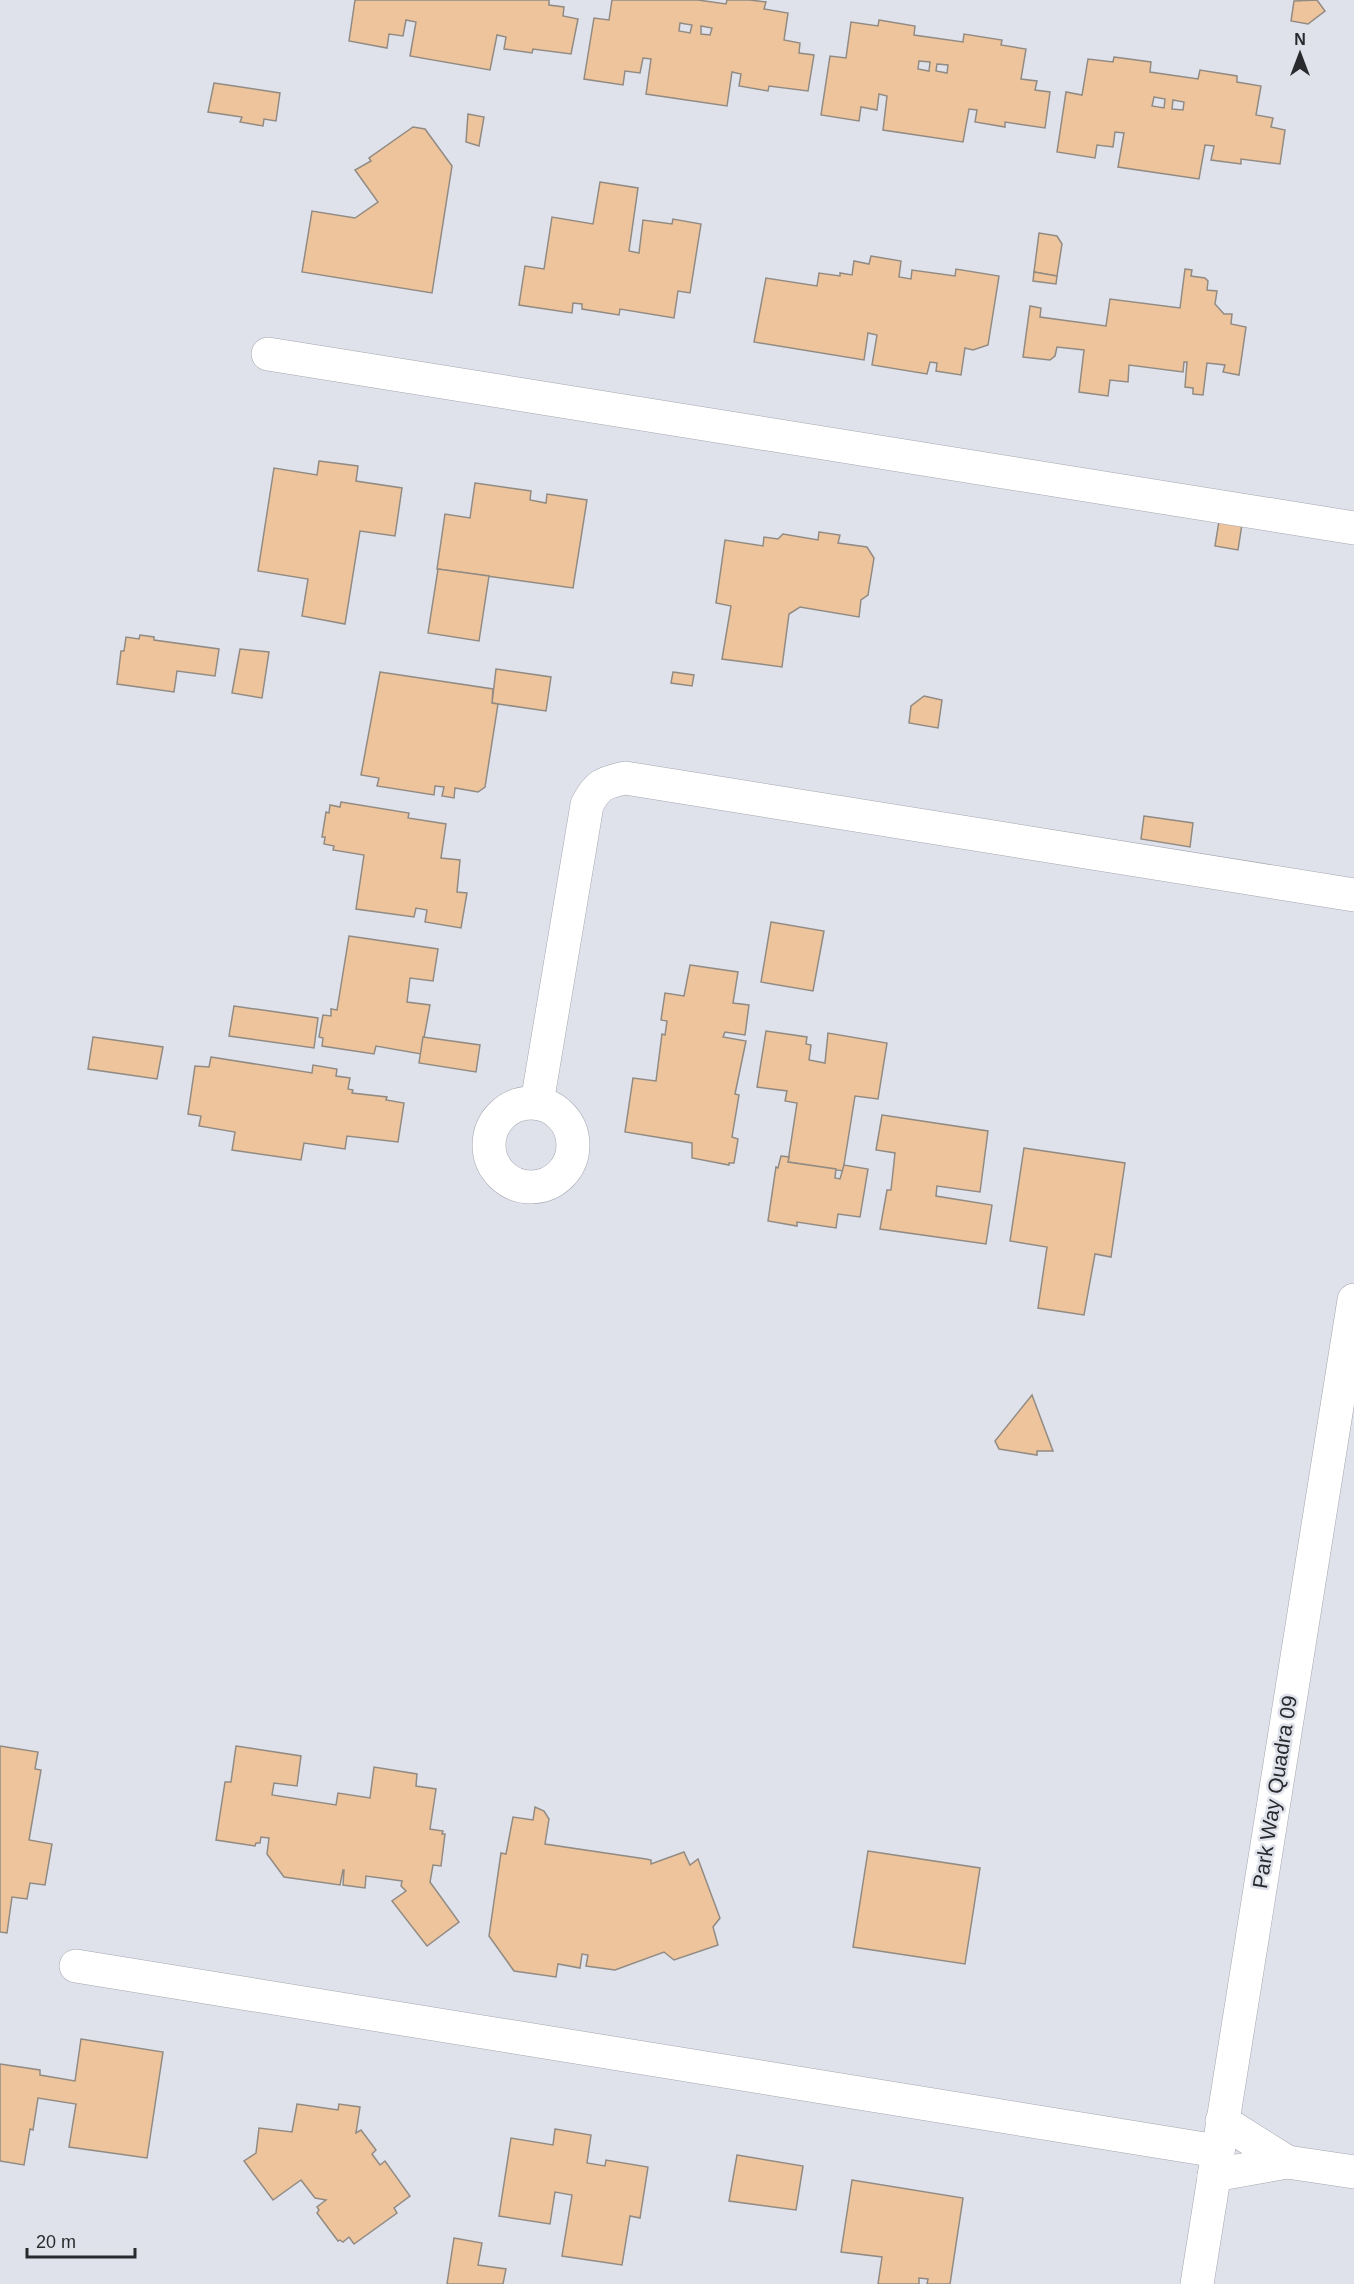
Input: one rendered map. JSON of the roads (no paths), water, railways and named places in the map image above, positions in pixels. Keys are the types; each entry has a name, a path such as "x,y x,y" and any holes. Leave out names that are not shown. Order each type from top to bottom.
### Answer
{"street":[{"path":"268,354 1354,528"},
{"path":"537,1103 587,805 595,790 608,782 625,778 1354,895"},
{"name":"Park Way Quadra 09","path":"1197,2284 1350,1350 1354,1300"},
{"path":"76,1966 1354,2172"},
{"path":"1218,2149 1287,2162"}]}
